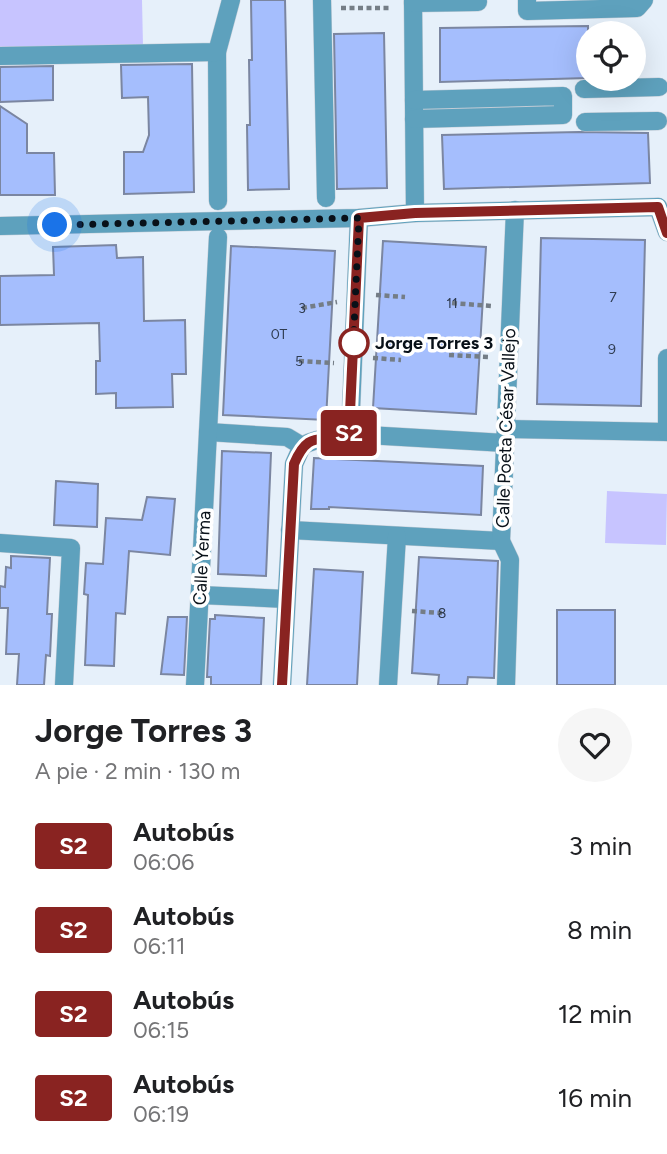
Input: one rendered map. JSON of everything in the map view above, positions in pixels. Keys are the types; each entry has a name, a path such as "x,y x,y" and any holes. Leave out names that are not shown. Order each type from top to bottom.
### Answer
{"street":[{"path":"218,201 217,52 231,0"},
{"path":"527,0 527,11 636,8 644,0"},
{"path":"415,213 413,1 478,2"},
{"path":"322,4 326,198"},
{"path":"0,56 217,52"},
{"path":"646,87 659,87"},
{"path":"414,100 563,96 563,115 414,119"},
{"path":"585,122 658,121"},
{"path":"0,226 359,218 663,199 667,232"},
{"name":"Calle Poeta César Vallejo","path":"506,685 510,560 501,541 515,210"},
{"path":"349,434 359,218"},
{"name":"Calle Yerma","path":"195,685 207,595 216,432 218,237"},
{"path":"282,685 294,464 302,446 314,439 333,439 349,434 506,436 667,432 667,358"},
{"path":"216,432 288,437 302,446"},
{"path":"290,530 501,541"},
{"path":"388,685 397,536"},
{"path":"0,543 71,548 64,685"},
{"path":"207,595 286,599"}],"path":[{"path":"322,4 391,8"},
{"path":"376,295 405,297"},
{"path":"302,308 338,302"},
{"path":"452,303 491,306"},
{"path":"449,355 488,358"},
{"path":"373,358 401,360"},
{"path":"299,361 335,363"},
{"path":"412,611 442,613"}],"shaded area":[{"path":"0,0 142,0 143,46 0,49"},
{"path":"607,491 667,494 666,545 605,543"}],"building":[{"path":"251,0 285,0 289,189 248,190"},
{"path":"576,26 576,78 440,82 440,28"},
{"path":"384,33 387,188 337,189 334,34"},
{"path":"192,64 194,192 124,194 124,152 143,152 149,135 148,97 122,98 121,65"},
{"path":"53,66 53,100 0,102 0,67"},
{"path":"0,106 27,124 27,153 54,153 55,195 0,195"},
{"path":"648,133 650,183 444,189 442,135"},
{"path":"541,238 645,240 641,406 537,404"},
{"path":"383,241 486,247 476,414 373,408"},
{"path":"116,245 117,258 143,257 144,321 185,320 186,374 172,374 173,407 116,408 116,393 96,394 96,361 100,361 99,323 0,325 0,276 54,275 53,247"},
{"path":"231,246 335,251 326,420 223,415"},
{"path":"222,451 271,453 266,576 218,574"},
{"path":"314,458 483,466 481,515 329,507 311,509"},
{"path":"56,481 98,484 97,527 54,525"},
{"path":"147,497 175,499 170,555 129,551 125,614 116,613 114,666 85,665 88,595 84,594 86,563 103,564 106,518 142,520"},
{"path":"11,556 50,558 47,614 52,614 50,656 46,655 44,685 17,685 19,654 6,654 8,608 0,608 0,586 5,587 6,567 11,568"},
{"path":"419,557 498,561 494,678 468,677 467,685 438,685 439,675 412,673"},
{"path":"314,569 363,572 357,685 307,685"},
{"path":"557,610 615,610 615,685 557,685"},
{"path":"215,615 264,618 261,685 211,685 211,677 207,677 210,619 215,619"},
{"path":"168,617 187,617 184,675 161,674"}],"bus line":[{"name":"S2","path":"282,685 294,464 302,446 314,439 333,439 349,434 359,218 415,213 658,207 667,233"}],"place":[{"name":"Jorge Torres 3","path":"354,343"}],"route":[{"path":"55,225 359,218 353,350 354,343"}]}
